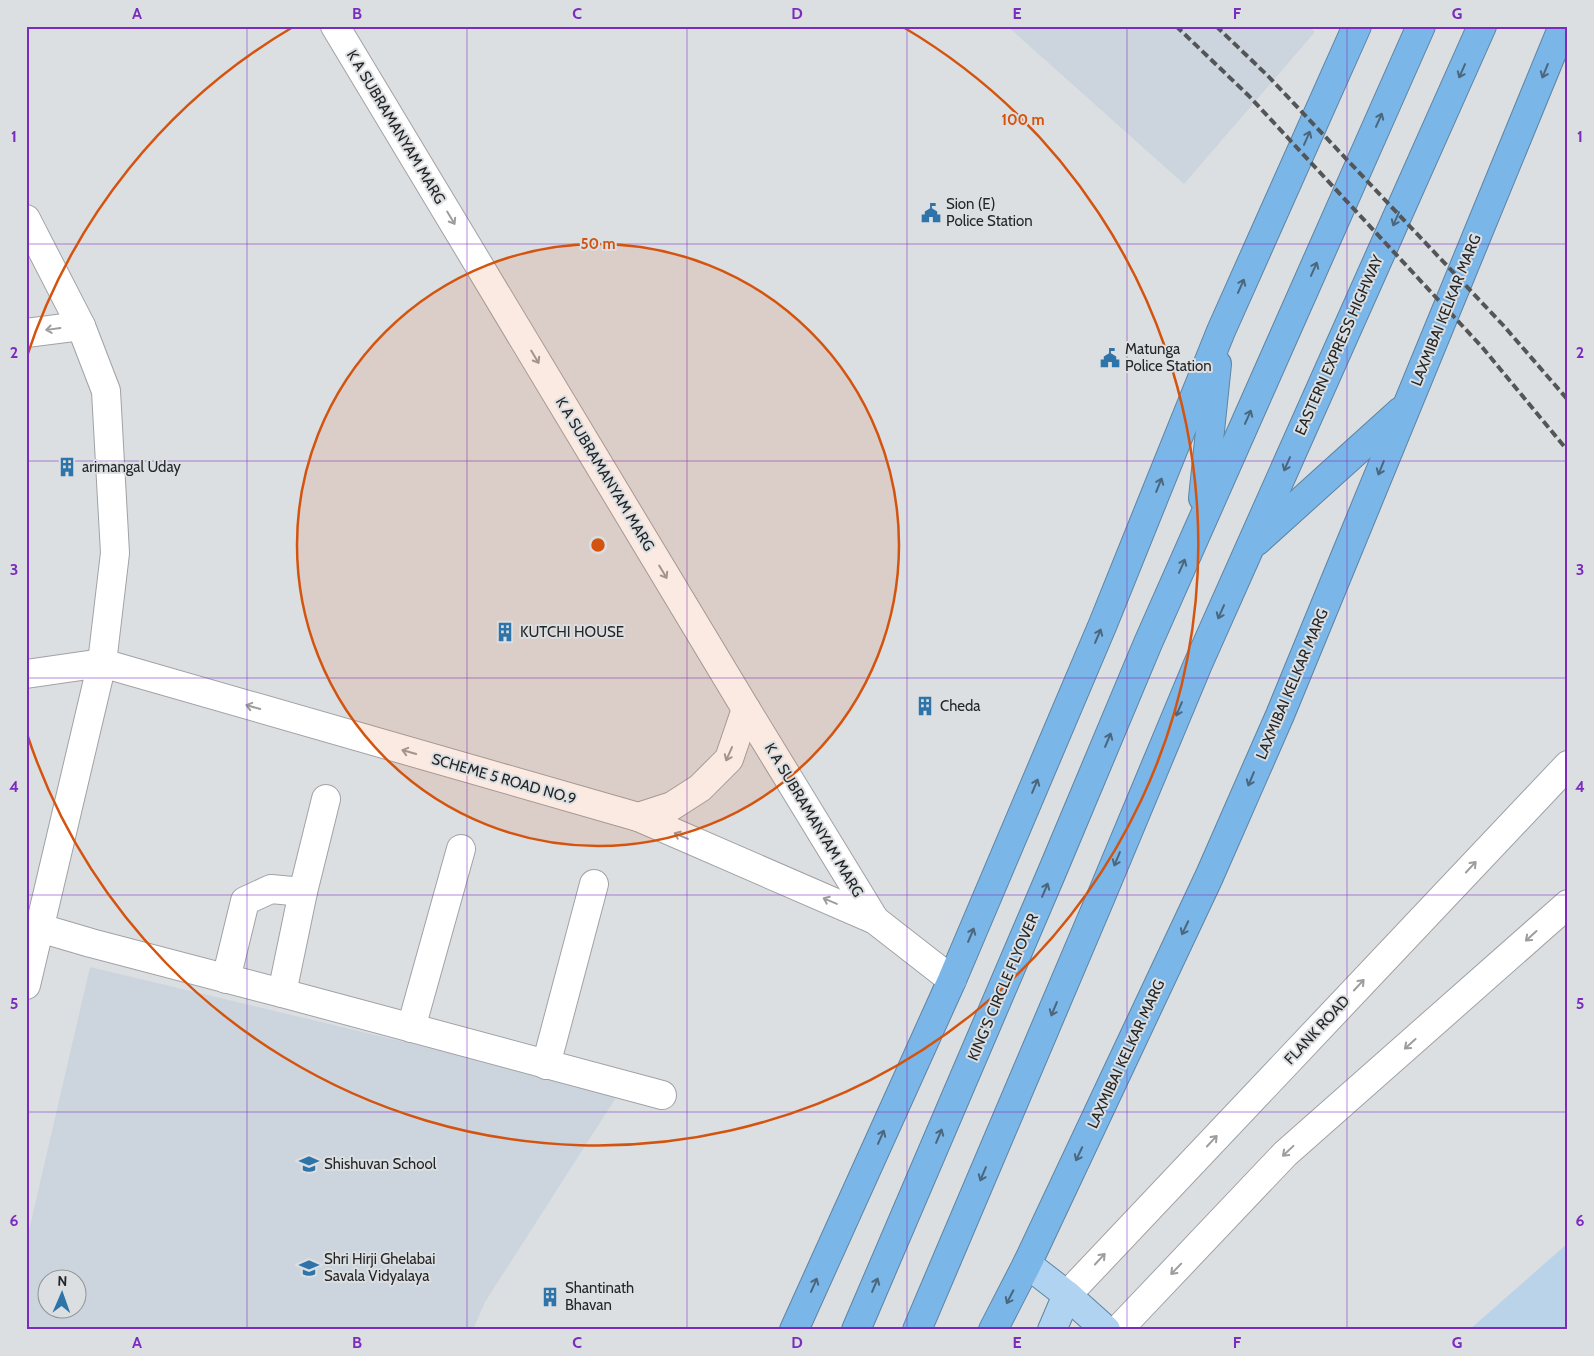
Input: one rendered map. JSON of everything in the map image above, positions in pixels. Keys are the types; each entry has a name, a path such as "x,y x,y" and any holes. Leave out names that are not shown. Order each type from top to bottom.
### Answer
{"highway":[{"path":"794,1330 952,980 1103,624 1221,331 1357,26"},
{"path":"1201,525 1421,26"},
{"name":"EASTERN EXPRESS HIGHWAY","path":"917,1330 1198,664 1482,26"},
{"name":"LAXMIBAI KELKAR MARG","path":"993,1330 1027,1264 1209,877 1280,714 1564,26"},
{"path":"1201,525 1221,331"},
{"path":"1249,549 1406,406"},
{"name":"KING'S CIRCLE FLYOVER","path":"856,1330 1148,643 1201,525"}],"main road":[{"path":"1027,1264 1067,1295 1106,1330"},
{"path":"1052,1330 1067,1295"}],"street":[{"name":"K A SUBRAMANYAM MARG","path":"336,26 875,920"},
{"path":"26,219 80,326 106,391 115,553 102,663 26,986"},
{"path":"26,333 80,326"},
{"name":"SCHEME 5 ROAD NO.9","path":"26,674 102,663 638,817 875,920 952,980"},
{"path":"638,817 672,806 700,788 729,759 746,708"},
{"name":"FLANK ROAD","path":"1067,1295 1568,764"},
{"path":"282,993 303,892 326,799"},
{"path":"411,1028 461,849"},
{"path":"546,1065 594,884"},
{"path":"226,980 245,901 271,889 303,892"},
{"path":"1118,1330 1285,1154 1568,904"},
{"path":"40,928 91,944 662,1095"}],"shaded area":[{"path":"1007,26 1309,26 1315,32 1184,184"},
{"name":"Shishuvan School","path":"90,967 619,1093 485,1302 473,1330 26,1330 26,1243"},
{"path":"1568,1243 1568,1330 1469,1330"}],"railway":[{"path":"1176,26 1249,96 1482,347 1568,451"},
{"path":"1216,26 1268,76 1503,325 1568,400"}],"place":[{"name":"Sion (E) Police Station","path":"931,213"},
{"name":"Matunga Police Station","path":"1110,358"},
{"name":"arimangal Uday","path":"67,467"},
{"name":"KUTCHI HOUSE","path":"505,632"},
{"name":"Cheda","path":"925,706"},
{"name":"Shishuvan School","path":"309,1164"},
{"name":"Shri Hirji Ghelabai Savala Vidyalaya","path":"309,1268"},
{"name":"Shantinath Bhavan","path":"550,1297"}]}
